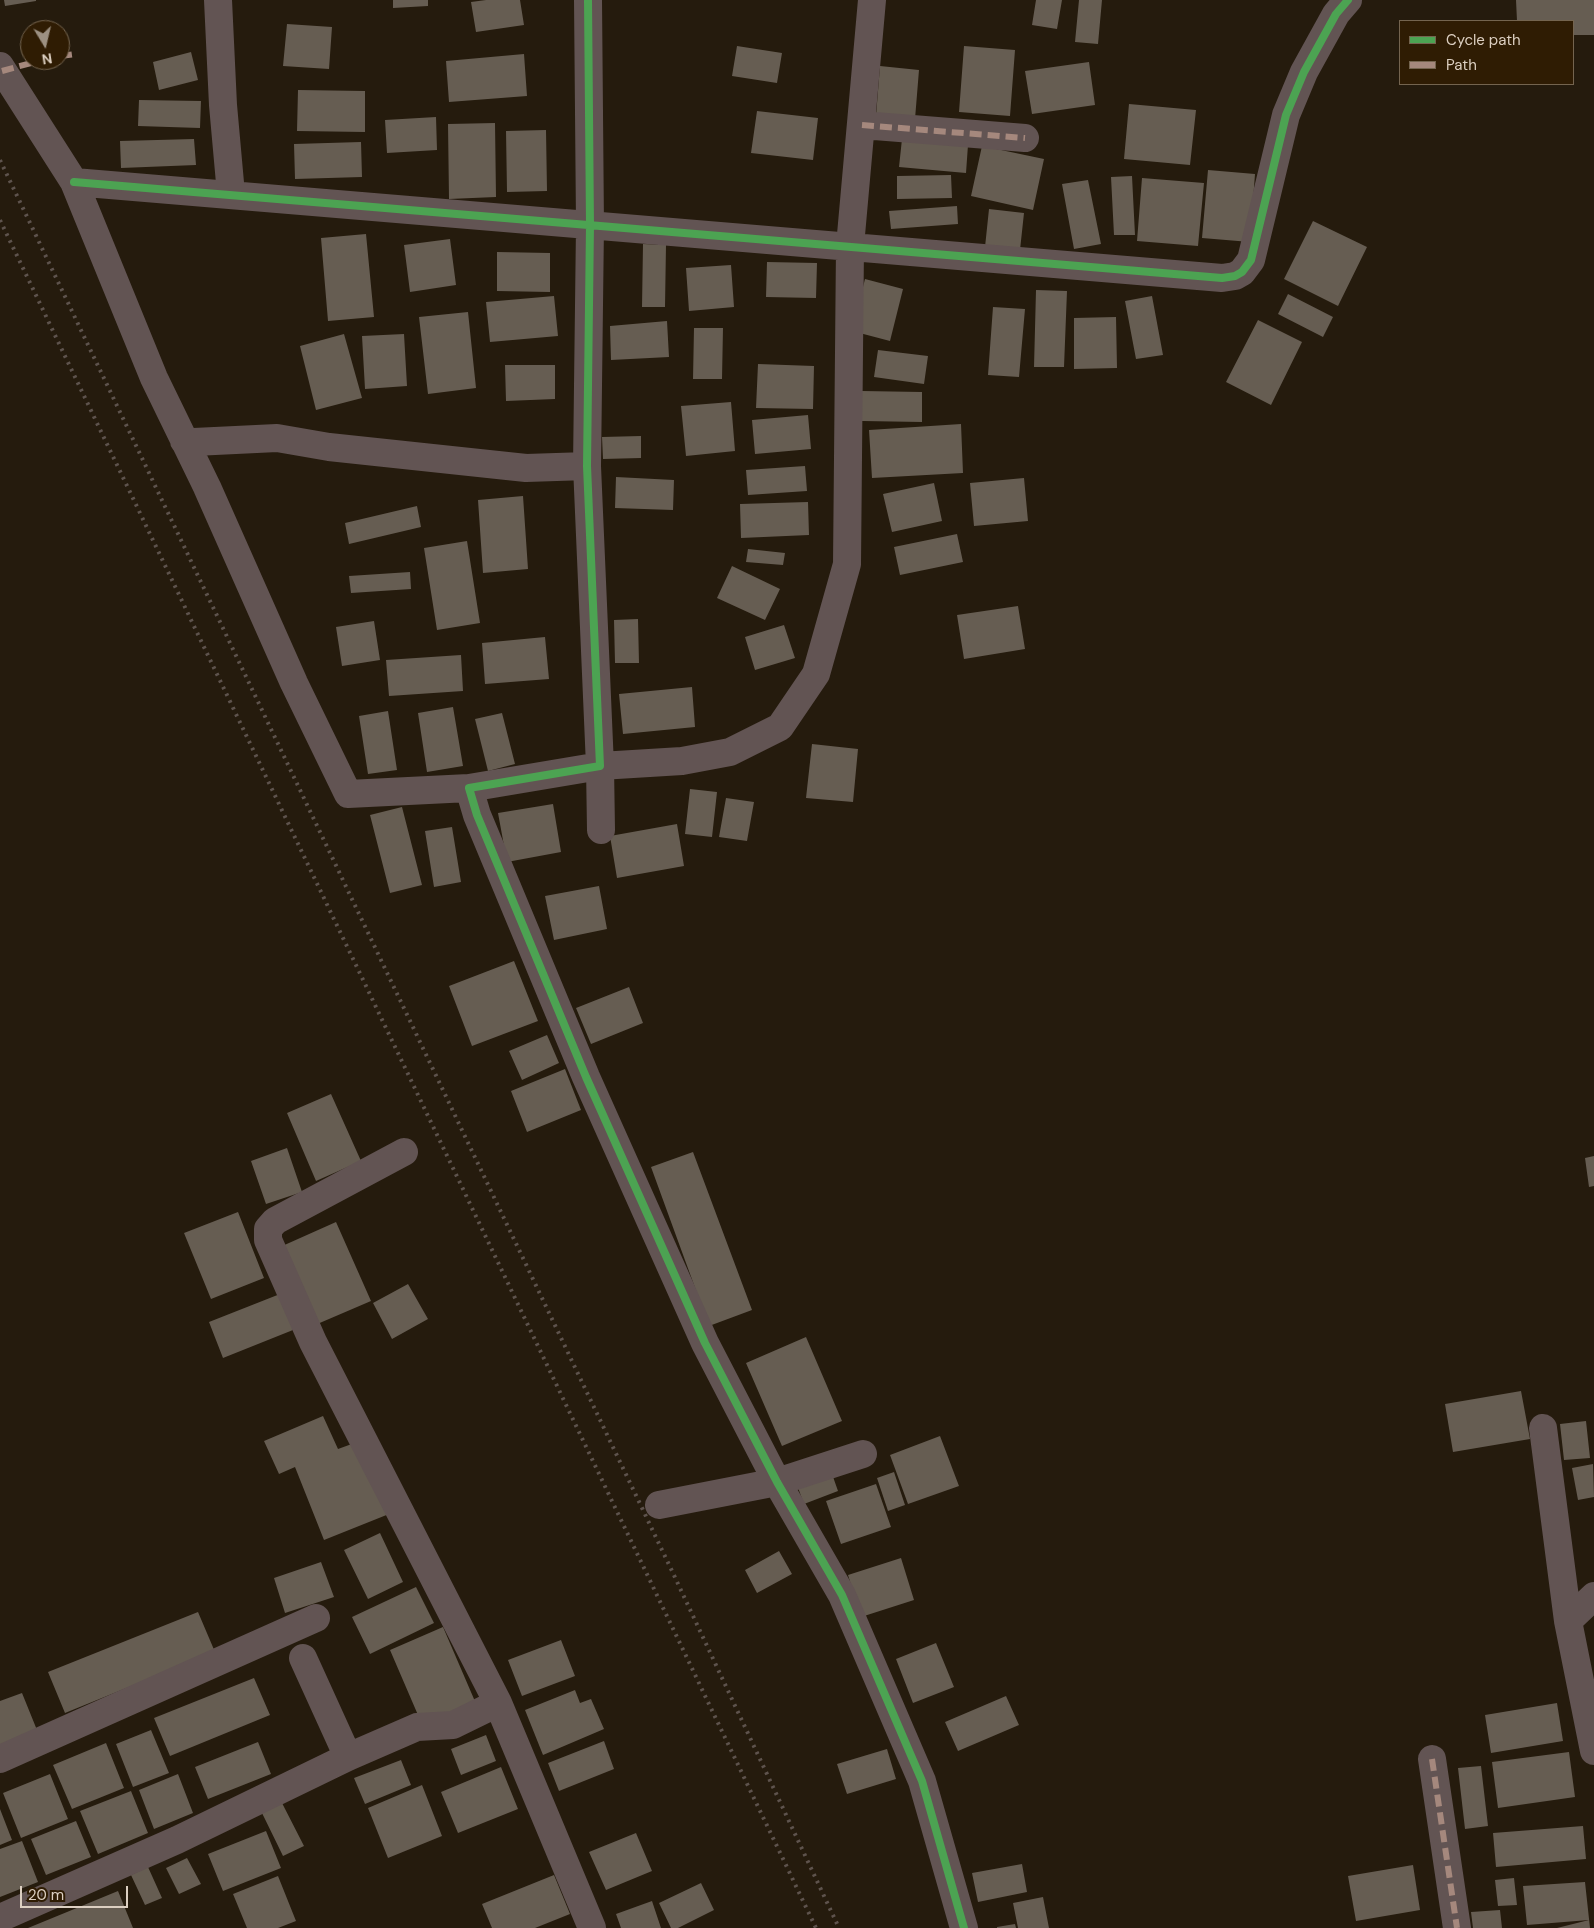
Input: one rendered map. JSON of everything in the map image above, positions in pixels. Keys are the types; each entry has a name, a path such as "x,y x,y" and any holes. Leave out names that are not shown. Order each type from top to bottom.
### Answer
{"street":[{"path":"218,0 223,105 231,194"},
{"path":"588,0 590,225 587,466 601,830"},
{"path":"0,66 74,182 154,378 211,496 294,683 348,794 469,788 600,766 682,761 730,752 780,727 816,674 847,564 850,246 872,0"},
{"path":"74,182 1212,277 1235,276 1242,272 1251,260 1267,185 1289,106 1304,72 1336,14 1348,0"},
{"path":"862,125 1025,138"},
{"path":"184,441 277,438 329,448 526,468 587,466"},
{"path":"469,788 477,815 590,1086 705,1343 777,1482 842,1595 922,1781 964,1928"},
{"path":"404,1152 275,1221 268,1229 268,1240 313,1342 498,1703 592,1928"},
{"path":"1543,1428 1568,1621 1594,1751"},
{"path":"659,1505 777,1482 862,1454"},
{"path":"1568,1621 1594,1596"},
{"path":"0,1759 316,1618"},
{"path":"303,1658 348,1757"},
{"path":"0,1918 176,1840 348,1757 417,1727 453,1725 498,1703"},
{"path":"1432,1760 1457,1928"}],"building":[{"path":"4,0 36,0 36,1 5,6"},
{"path":"393,0 428,0 428,6 393,8"},
{"path":"520,0 524,25 476,32 471,2"},
{"path":"1036,0 1062,0 1057,29 1032,25"},
{"path":"1079,0 1102,0 1098,44 1075,42"},
{"path":"1516,0 1594,0 1594,35 1574,35 1574,20 1517,20"},
{"path":"287,24 332,27 329,69 283,66"},
{"path":"737,46 782,53 777,83 732,76"},
{"path":"964,46 1015,50 1010,116 959,112"},
{"path":"191,52 198,80 159,90 153,62"},
{"path":"524,54 527,96 449,102 446,61"},
{"path":"1089,62 1095,105 1032,114 1025,71"},
{"path":"880,66 919,70 915,119 876,116"},
{"path":"298,90 365,91 365,132 297,131"},
{"path":"139,100 201,101 200,128 138,126"},
{"path":"1129,104 1196,110 1190,165 1124,159"},
{"path":"757,111 818,118 813,160 751,153"},
{"path":"436,117 437,150 387,153 385,120"},
{"path":"495,123 496,197 449,199 448,124"},
{"path":"546,130 547,191 507,192 506,131"},
{"path":"194,139 196,165 121,168 120,141"},
{"path":"902,139 968,145 966,173 899,167"},
{"path":"361,142 362,177 295,179 294,144"},
{"path":"982,146 1044,159 1033,210 971,196"},
{"path":"1208,170 1255,174 1250,242 1202,238"},
{"path":"951,175 952,198 897,199 897,176"},
{"path":"1132,176 1135,235 1114,235 1111,177"},
{"path":"1142,178 1204,183 1198,246 1137,241"},
{"path":"1088,180 1101,244 1074,249 1062,184"},
{"path":"957,206 958,224 891,229 889,211"},
{"path":"989,209 1024,213 1020,250 985,247"},
{"path":"1313,221 1367,247 1338,306 1284,279"},
{"path":"366,234 374,317 328,321 321,238"},
{"path":"450,239 456,285 410,292 404,245"},
{"path":"643,244 666,245 665,307 642,307"},
{"path":"497,252 550,253 550,292 497,291"},
{"path":"767,262 817,263 816,298 766,297"},
{"path":"731,265 734,307 689,311 686,268"},
{"path":"865,279 903,289 890,341 852,331"},
{"path":"1036,290 1067,291 1064,367 1034,367"},
{"path":"1288,294 1333,317 1323,337 1278,314"},
{"path":"554,296 558,336 490,342 486,302"},
{"path":"1152,296 1163,355 1136,359 1125,301"},
{"path":"993,307 1025,309 1019,377 988,375"},
{"path":"468,312 476,388 428,394 419,317"},
{"path":"1116,317 1117,368 1074,369 1074,318"},
{"path":"1258,320 1302,342 1271,405 1226,382"},
{"path":"667,321 669,357 611,360 610,326"},
{"path":"694,328 723,328 722,379 693,379"},
{"path":"344,334 362,398 316,410 300,346"},
{"path":"404,334 407,386 365,389 362,336"},
{"path":"878,350 928,356 924,384 874,377"},
{"path":"758,364 814,366 813,409 756,408"},
{"path":"505,365 555,365 555,399 506,401"},
{"path":"862,391 922,392 922,422 862,421"},
{"path":"731,402 735,451 686,456 681,406"},
{"path":"808,415 811,449 755,454 752,420"},
{"path":"961,424 963,473 872,478 869,430"},
{"path":"641,436 641,458 603,459 602,437"},
{"path":"805,466 807,491 748,495 746,470"},
{"path":"616,477 674,480 673,510 615,508"},
{"path":"1024,478 1028,521 974,526 970,483"},
{"path":"934,483 942,521 892,532 883,494"},
{"path":"523,496 528,569 483,573 478,500"},
{"path":"808,502 809,535 741,538 740,504"},
{"path":"417,506 421,527 349,544 345,523"},
{"path":"957,534 963,562 900,575 894,547"},
{"path":"467,541 480,623 437,630 424,548"},
{"path":"748,549 785,553 783,565 746,562"},
{"path":"732,566 780,589 765,620 717,598"},
{"path":"410,572 411,589 351,593 349,576"},
{"path":"1018,606 1025,649 964,659 957,615"},
{"path":"638,619 639,663 615,663 614,620"},
{"path":"374,621 380,660 342,666 336,627"},
{"path":"784,625 795,658 755,670 745,637"},
{"path":"545,637 549,679 485,684 482,643"},
{"path":"461,655 463,691 389,696 386,660"},
{"path":"692,687 695,727 623,734 619,694"},
{"path":"453,707 463,766 427,772 418,713"},
{"path":"388,711 397,770 368,774 359,716"},
{"path":"502,713 515,764 488,771 475,719"},
{"path":"812,744 858,749 853,802 806,798"},
{"path":"690,789 717,792 712,837 685,834"},
{"path":"726,798 754,802 747,841 719,837"},
{"path":"553,804 561,852 507,862 498,813"},
{"path":"402,807 422,885 390,893 370,815"},
{"path":"677,824 684,866 617,878 610,836"},
{"path":"452,827 461,882 434,887 425,831"},
{"path":"599,886 607,929 554,940 545,896"},
{"path":"514,961 538,1021 472,1046 449,986"},
{"path":"629,987 643,1023 591,1044 576,1008"},
{"path":"547,1035 559,1063 522,1080 509,1051"},
{"path":"565,1069 581,1110 527,1132 511,1091"},
{"path":"331,1094 361,1161 316,1181 287,1113"},
{"path":"287,1148 302,1192 266,1204 251,1161"},
{"path":"693,1152 752,1310 709,1326 651,1167"},
{"path":"1594,1156 1594,1186 1589,1187 1585,1158"},
{"path":"238,1212 264,1278 211,1299 184,1233"},
{"path":"336,1222 371,1301 315,1325 280,1247"},
{"path":"408,1284 428,1319 392,1339 373,1303"},
{"path":"280,1294 293,1330 223,1358 209,1322"},
{"path":"806,1337 842,1421 782,1446 746,1363"},
{"path":"1521,1391 1530,1439 1453,1452 1445,1404"},
{"path":"323,1416 338,1449 360,1441 389,1514 324,1540 295,1467 279,1474 264,1441"},
{"path":"1586,1421 1590,1458 1564,1460 1560,1424"},
{"path":"940,1436 959,1486 908,1504 890,1455"},
{"path":"1593,1464 1594,1497 1578,1500 1572,1468"},
{"path":"831,1471 838,1491 804,1504 797,1485"},
{"path":"894,1472 905,1505 888,1511 877,1478"},
{"path":"876,1484 891,1527 841,1544 826,1501"},
{"path":"380,1533 403,1582 368,1599 344,1550"},
{"path":"779,1551 792,1574 757,1593 745,1570"},
{"path":"901,1558 914,1600 861,1617 848,1575"},
{"path":"321,1562 334,1597 285,1613 274,1578"},
{"path":"416,1587 434,1623 370,1654 352,1617"},
{"path":"198,1612 215,1652 65,1713 48,1672"},
{"path":"443,1627 477,1706 424,1729 390,1650"},
{"path":"561,1640 575,1676 522,1696 508,1660"},
{"path":"936,1643 954,1687 913,1703 896,1659"},
{"path":"254,1678 270,1715 170,1756 154,1718"},
{"path":"575,1690 580,1703 591,1699 604,1729 543,1755 525,1710"},
{"path":"22,1693 39,1735 0,1751 0,1701"},
{"path":"1006,1696 1019,1725 958,1751 945,1722"},
{"path":"1557,1703 1563,1741 1491,1753 1485,1715"},
{"path":"151,1730 169,1773 133,1787 116,1744"},
{"path":"486,1735 496,1761 461,1775 451,1749"},
{"path":"604,1741 614,1769 559,1791 548,1763"},
{"path":"258,1742 271,1774 208,1799 195,1767"},
{"path":"106,1743 124,1788 72,1809 53,1765"},
{"path":"887,1749 896,1779 847,1794 837,1764"},
{"path":"1569,1752 1575,1797 1498,1808 1492,1762"},
{"path":"401,1760 411,1785 365,1804 354,1778"},
{"path":"1481,1766 1488,1826 1465,1829 1458,1768"},
{"path":"501,1767 518,1809 458,1833 441,1792"},
{"path":"50,1774 68,1819 21,1838 3,1793"},
{"path":"178,1774 193,1813 154,1829 139,1790"},
{"path":"422,1785 442,1836 388,1858 368,1808"},
{"path":"131,1791 148,1833 98,1854 80,1811"},
{"path":"282,1803 304,1846 283,1856 262,1813"},
{"path":"0,1809 12,1840 0,1845"},
{"path":"76,1821 91,1857 46,1875 31,1839"},
{"path":"1583,1826 1586,1859 1496,1867 1493,1833"},
{"path":"266,1831 281,1868 223,1891 208,1854"},
{"path":"636,1833 652,1871 606,1890 589,1852"},
{"path":"22,1841 38,1882 0,1897 0,1849"},
{"path":"187,1858 201,1884 179,1894 166,1868"},
{"path":"1022,1864 1027,1892 978,1902 972,1873"},
{"path":"1413,1865 1420,1910 1356,1921 1348,1876"},
{"path":"148,1867 162,1898 145,1905 131,1875"},
{"path":"554,1875 570,1914 535,1928 492,1928 482,1904"},
{"path":"278,1876 296,1921 278,1928 247,1928 233,1894"},
{"path":"1514,1878 1517,1905 1498,1906 1495,1880"},
{"path":"1585,1882 1590,1928 1557,1928 1589,1920 1527,1925 1523,1886"},
{"path":"701,1883 714,1910 678,1928 671,1928 659,1903"},
{"path":"118,1891 133,1928 28,1928 67,1912"},
{"path":"1043,1897 1049,1928 1018,1928 1013,1903"},
{"path":"652,1901 661,1928 621,1928 616,1914"},
{"path":"1500,1910 1502,1928 1473,1928 1471,1912"},
{"path":"1015,1924 1016,1928 997,1928 997,1927"}],"railway":[{"path":"0,160 672,1571 839,1928"},
{"path":"0,220 816,1928"}],"marked path":[{"path":"70,55 75,54"},
{"path":"2,71 20,66"},
{"path":"862,125 1025,138"},
{"path":"1432,1759 1457,1928"}],"cycle path":[{"path":"588,0 590,225 587,466 600,766 469,788 477,815 586,1077 705,1343 777,1482 842,1595 922,1781 964,1928"},
{"path":"74,182 1222,278 1235,276 1242,272 1251,260 1286,115 1304,72 1336,14 1348,0"}]}
